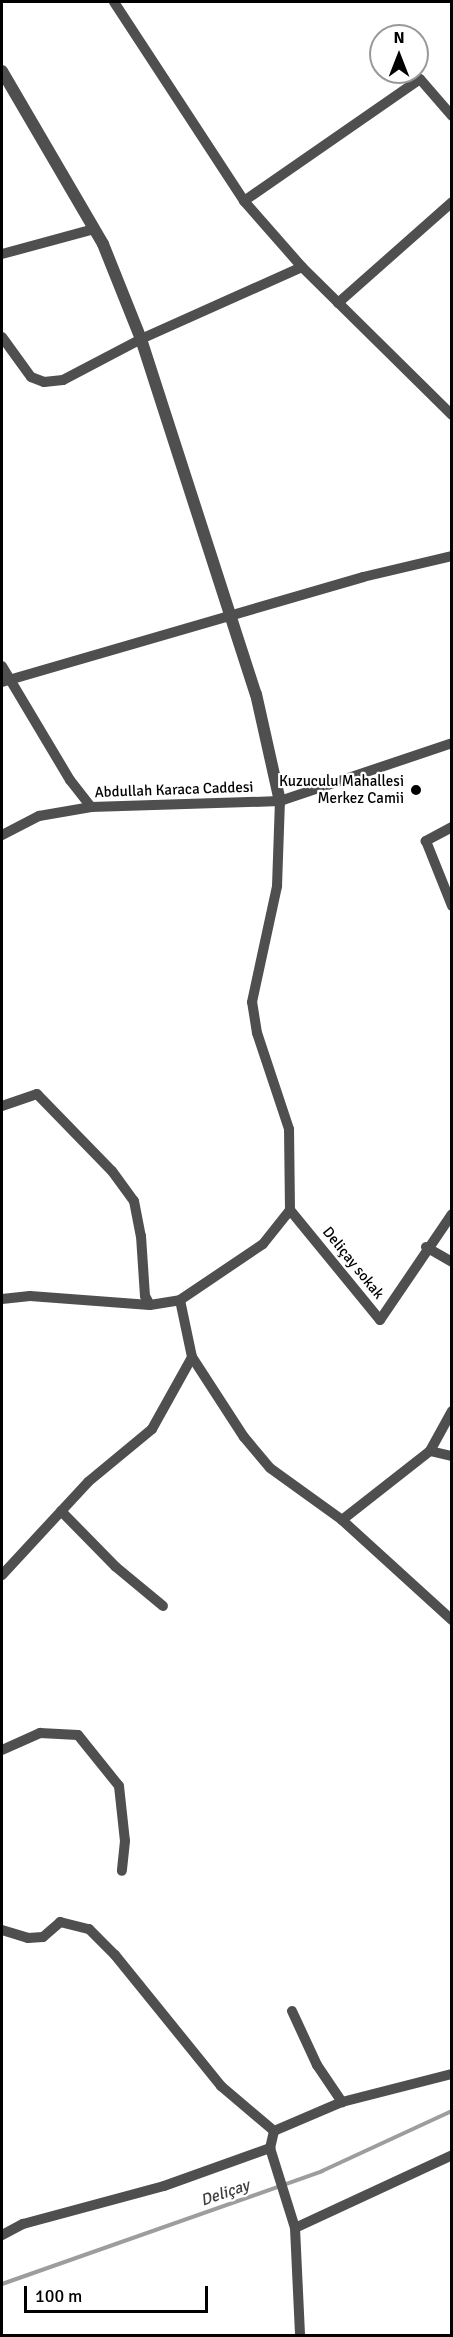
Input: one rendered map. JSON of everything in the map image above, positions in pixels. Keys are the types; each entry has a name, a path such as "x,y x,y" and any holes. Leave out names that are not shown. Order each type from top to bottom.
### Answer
{"street":[{"path":"114,2 244,201 302,267 452,416"},
{"path":"2,71 94,229 141,339 256,694 280,801 277,886 252,1002 257,1034 289,1129 290,1210 263,1244 180,1300 150,1305 30,1296 2,1299"},
{"path":"244,201 420,79 452,116"},
{"path":"338,303 452,202"},
{"path":"2,254 94,229"},
{"path":"2,337 31,376 44,382 63,380 141,339 302,267"},
{"path":"7,680 452,556"},
{"path":"2,666 7,680 70,780 91,807"},
{"name":"Abdullah Karaca Caddesi","path":"2,835 39,816 91,807 280,801 452,743"},
{"path":"452,827 426,841 452,906"},
{"path":"2,1106 37,1094 112,1171 134,1201 144,1257 145,1296 150,1305"},
{"name":"Deliçay sokak","path":"290,1210 380,1320 426,1247 452,1214"},
{"path":"426,1247 452,1262"},
{"path":"180,1300 192,1357 244,1437 270,1468 342,1520 452,1620"},
{"path":"2,1575 88,1482 152,1429 192,1357"},
{"path":"342,1520 430,1451 452,1411"},
{"path":"430,1451 452,1456"},
{"path":"61,1511 116,1567 163,1606"},
{"path":"2,1750 40,1733 78,1735 119,1786 125,1841 122,1871"},
{"path":"2,1930 28,1938 43,1937 60,1922 89,1929 115,1955 222,2086 274,2131"},
{"path":"292,2011 317,2065 342,2102"},
{"path":"274,2131 342,2102 452,2074"},
{"path":"274,2131 270,2148 276,2161 294,2228 300,2336"},
{"path":"2,2235 23,2224 164,2186 270,2148"},
{"path":"294,2228 452,2155"}],"waterway":[{"name":"Deliçay","path":"2,2284 322,2171 452,2111"}],"place":[{"name":"Kuzuculu Mahallesi Merkez Camii","path":"416,790"}]}
